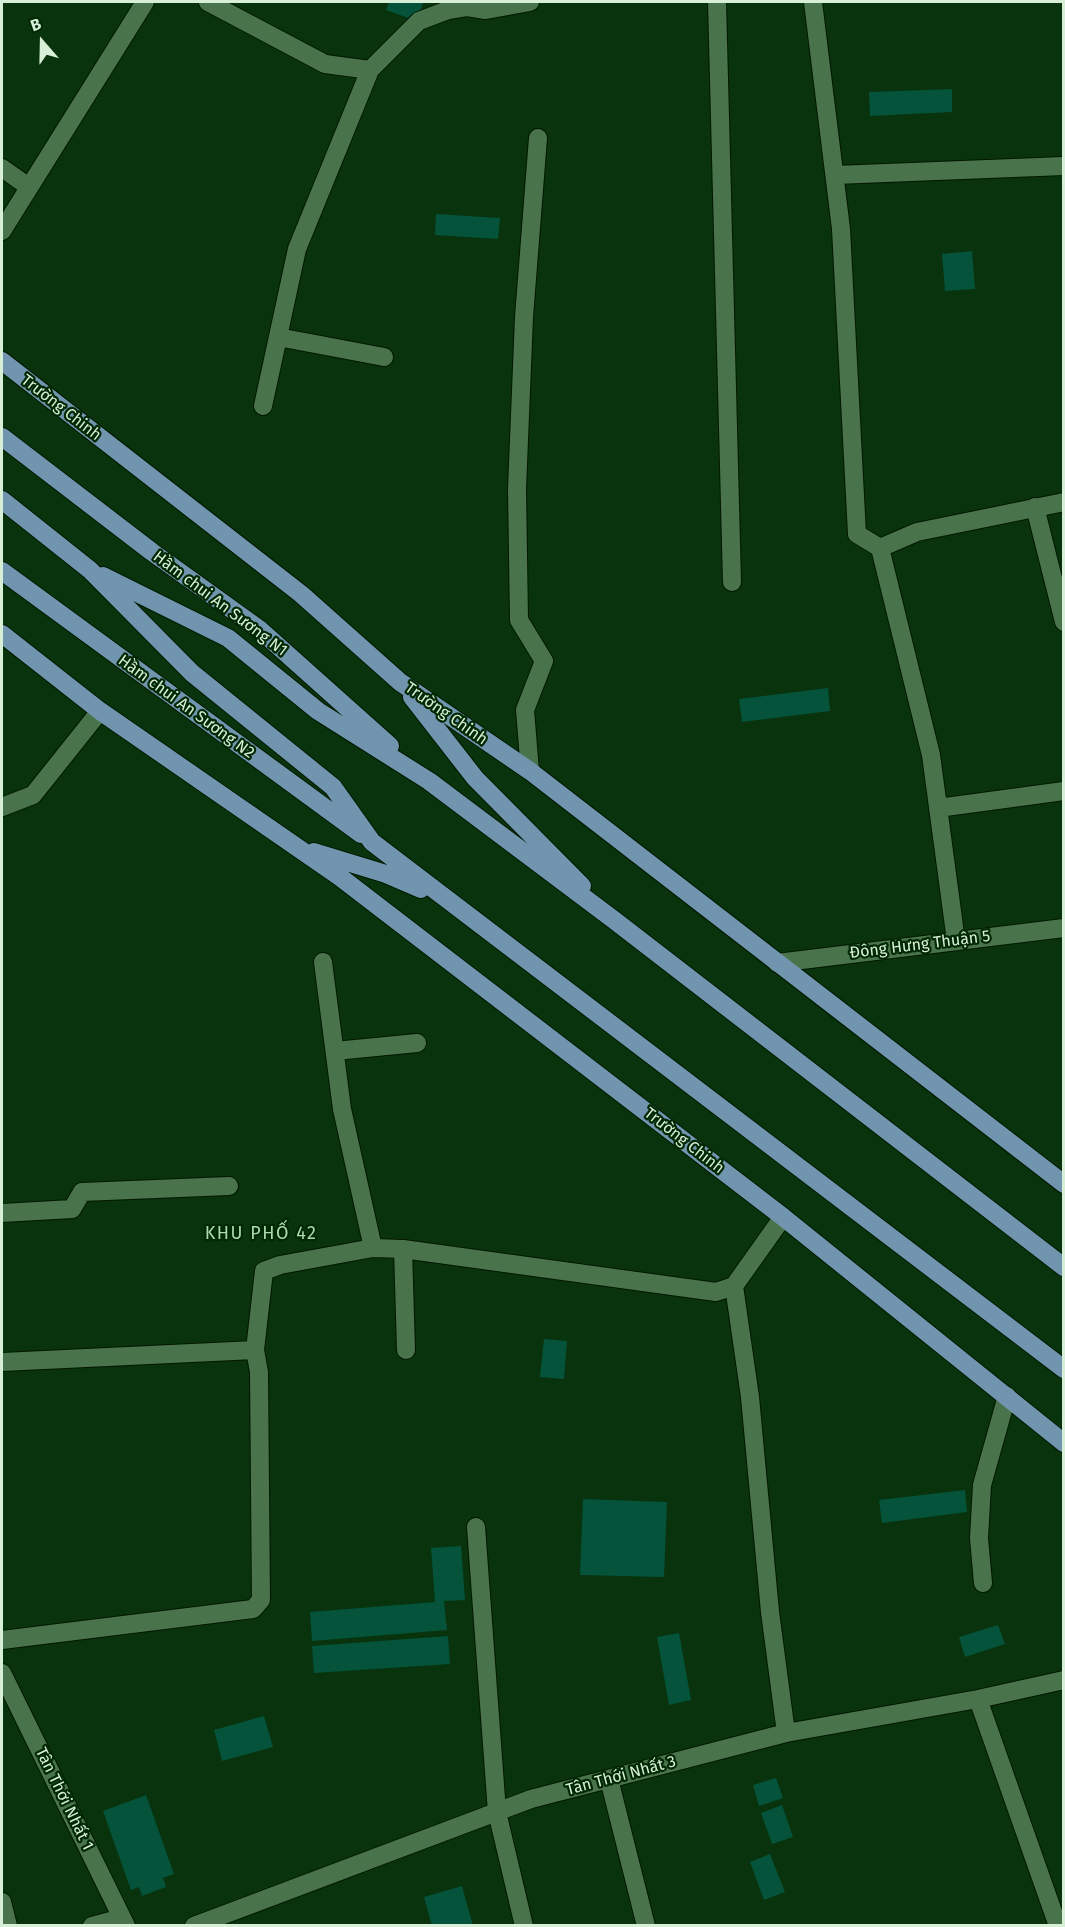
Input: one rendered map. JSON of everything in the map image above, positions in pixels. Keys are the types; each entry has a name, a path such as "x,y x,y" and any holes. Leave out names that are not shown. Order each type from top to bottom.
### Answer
{"main road":[{"name":"Trường Chinh","path":"2,361 301,594 400,682 530,771 1064,1184"},
{"name":"Hầm chui An Sương N1","path":"2,437 152,552 259,629 429,781"},
{"name":"Trường Chinh","path":"2,500 90,570 192,673 333,787 372,842 1064,1369"},
{"name":"Trường Chinh","path":"90,570 228,638 318,711 429,781 614,920 1064,1267"},
{"name":"Hầm chui An Sương N2","path":"2,571 372,842"},
{"name":"Trường Chinh","path":"2,634 100,711 340,877 783,1216 1064,1443"},
{"name":"Trường Chinh","path":"400,682 475,778 546,847 614,920"},
{"name":"Trường Chinh","path":"298,847 386,874 448,901"}],"street":[{"path":"2,231 145,2"},
{"path":"208,2 325,64 370,70"},
{"path":"263,406 297,249 370,70 419,21 448,10 467,7 486,10 530,2"},
{"path":"717,2 732,582"},
{"path":"813,2 841,229 857,534 880,548 931,755 956,941"},
{"path":"530,771 525,710 544,661 519,620 517,489 524,317 538,138"},
{"path":"834,175 1064,166"},
{"path":"2,168 29,187"},
{"path":"278,337 384,357"},
{"path":"880,548 917,531 1064,502"},
{"path":"1035,507 1060,597 1064,622"},
{"path":"2,807 33,795 100,711"},
{"path":"938,808 1064,791"},
{"name":"Đông Hưng Thuận 5","path":"777,963 1064,928"},
{"path":"323,962 342,1109 373,1248"},
{"path":"334,1051 417,1042"},
{"path":"2,1213 72,1209 82,1192 228,1186"},
{"path":"2,1640 253,1609 261,1600 258,1372 255,1350 264,1271 280,1264 373,1248 403,1249 716,1292 734,1286 783,1216"},
{"path":"403,1249 406,1350"},
{"path":"734,1286 750,1397 770,1612 786,1733"},
{"path":"2,1362 255,1350"},
{"path":"983,1583 979,1538 982,1485 1006,1396"},
{"path":"476,1527 497,1812 524,1926"},
{"name":"Tân Thới Nhất 1","path":"2,1673 124,1922"},
{"name":"Tân Thới Nhất 3","path":"194,1926 531,1799 786,1733 978,1699 1064,1680"},
{"path":"978,1699 1058,1926"},
{"path":"609,1779 646,1926"},
{"path":"2,1902 8,1926"},
{"path":"92,1926 124,1922"}],"building":[{"path":"389,2 423,3 417,21 386,10"},
{"path":"952,89 952,112 870,116 869,92"},
{"path":"436,214 500,218 498,239 435,235"},
{"path":"972,251 975,289 945,291 942,254"},
{"path":"828,688 830,711 742,722 739,699"},
{"path":"544,1339 567,1341 564,1379 540,1377"},
{"path":"965,1490 967,1512 882,1523 879,1500"},
{"path":"583,1499 667,1502 664,1577 580,1575"},
{"path":"461,1546 465,1600 444,1601 447,1630 312,1641 310,1612 435,1602 431,1548"},
{"path":"998,1625 1005,1644 965,1657 959,1637"},
{"path":"679,1633 691,1700 669,1705 657,1637"},
{"path":"448,1636 450,1664 314,1673 312,1646"},
{"path":"264,1716 273,1747 222,1761 214,1730"},
{"path":"776,1778 783,1798 759,1806 753,1785"},
{"path":"146,1795 174,1874 163,1878 166,1887 142,1896 139,1887 131,1890 103,1811"},
{"path":"782,1805 793,1837 772,1844 761,1813"},
{"path":"770,1854 785,1892 764,1900 750,1862"},
{"path":"462,1886 473,1926 432,1926 424,1897"}],"district":[{"name":"KHU PHỐ 42","path":"261,1234"}]}
